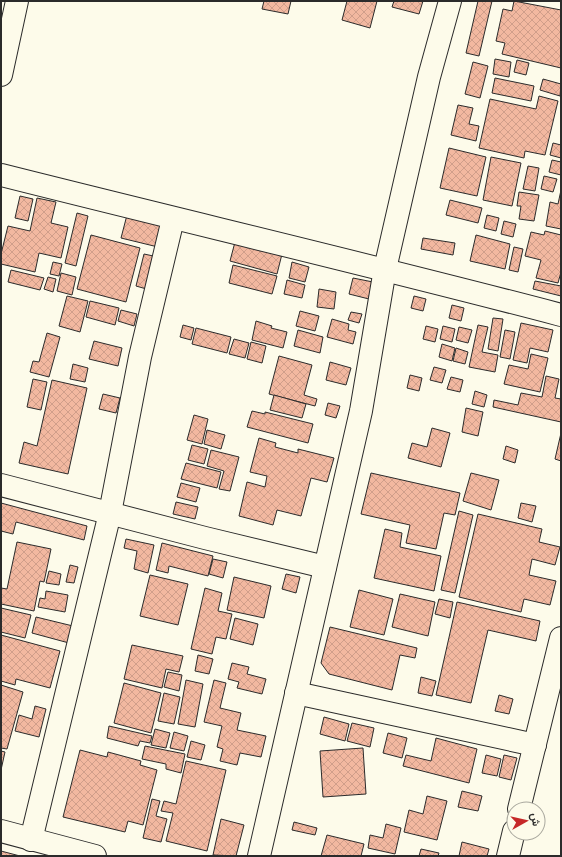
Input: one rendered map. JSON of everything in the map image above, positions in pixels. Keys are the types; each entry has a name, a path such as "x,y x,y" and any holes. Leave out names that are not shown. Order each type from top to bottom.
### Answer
{"street":[{"path":"1,75 17,1"},
{"path":"259,856 361,411 385,269 429,77 450,1"},
{"path":"1,175 173,219 385,269 561,315"},
{"path":"31,840 110,513 140,357 173,219"},
{"path":"1,485 325,567"},
{"path":"522,801 535,745 555,691 561,638"},
{"path":"296,693 535,745"},
{"path":"1,831 95,856"},
{"path":"508,856 512,841"}],"building":[{"path":"264,1 291,1 288,14 262,9"},
{"path":"347,1 377,1 370,28 342,20"},
{"path":"394,1 423,1 419,14 392,7"},
{"path":"478,1 492,1 479,56 466,53"},
{"path":"514,1 561,10 561,68 502,54 505,43 496,41 503,9 512,11"},
{"path":"495,59 511,62 509,77 493,74"},
{"path":"517,60 529,63 526,75 514,72"},
{"path":"473,62 488,66 480,98 465,94"},
{"path":"495,78 534,86 531,101 492,93"},
{"path":"543,79 561,84 560,96 540,90"},
{"path":"539,96 558,101 545,155 525,151 524,158 479,148 490,99 536,109"},
{"path":"458,105 473,108 469,124 479,126 476,141 451,135"},
{"path":"553,143 561,145 561,158 550,155"},
{"path":"449,148 486,157 477,196 440,188"},
{"path":"491,157 521,163 512,206 483,200"},
{"path":"552,160 561,162 561,175 549,172"},
{"path":"528,166 539,168 535,191 523,189"},
{"path":"544,176 557,179 553,192 541,189"},
{"path":"561,190 561,229 546,226 550,202 558,204"},
{"path":"519,192 539,195 534,221 519,219 521,206 517,206"},
{"path":"20,196 33,199 28,221 15,218"},
{"path":"37,198 56,202 51,223 68,227 61,258 39,253 35,272 1,264 1,254 8,226 30,231"},
{"path":"450,200 482,208 478,223 446,215"},
{"path":"77,213 88,216 76,266 65,263"},
{"path":"127,215 164,225 158,247 121,238"},
{"path":"487,215 499,218 496,231 484,228"},
{"path":"504,221 516,224 513,237 501,234"},
{"path":"545,231 561,235 561,272 558,283 536,278 541,260 525,256 531,232 544,235"},
{"path":"91,235 140,248 126,302 77,289"},
{"path":"476,235 510,244 505,269 470,261"},
{"path":"423,238 455,243 453,255 421,249"},
{"path":"235,242 282,254 277,274 230,261"},
{"path":"514,247 523,249 518,272 509,270"},
{"path":"144,254 158,257 150,290 136,286"},
{"path":"53,262 62,264 59,276 50,274"},
{"path":"292,262 309,267 305,282 289,278"},
{"path":"233,265 277,276 272,294 229,283"},
{"path":"11,270 44,278 40,290 8,282"},
{"path":"61,273 76,277 72,295 57,291"},
{"path":"48,277 56,279 53,292 44,289"},
{"path":"353,278 373,282 369,299 349,294"},
{"path":"287,280 305,285 302,298 284,294"},
{"path":"535,281 561,286 561,296 533,289"},
{"path":"319,289 336,292 334,309 317,307"},
{"path":"67,296 88,301 80,332 59,326"},
{"path":"414,296 426,299 423,311 411,308"},
{"path":"90,301 119,308 115,325 86,317"},
{"path":"452,305 464,308 461,321 449,318"},
{"path":"121,310 137,314 134,326 118,321"},
{"path":"300,311 319,316 315,331 296,326"},
{"path":"351,312 362,314 359,323 348,320"},
{"path":"493,318 503,319 498,351 488,349"},
{"path":"332,319 349,324 348,330 356,332 353,344 327,337"},
{"path":"256,321 272,326 271,328 287,332 283,348 252,340"},
{"path":"521,323 553,330 548,352 530,348 527,363 513,360"},
{"path":"183,325 194,328 191,340 180,337"},
{"path":"478,325 488,327 482,352 498,355 495,372 469,367"},
{"path":"426,326 438,329 435,342 423,339"},
{"path":"443,326 455,329 452,342 440,339"},
{"path":"459,327 472,330 468,343 456,340"},
{"path":"196,328 231,337 227,353 192,344"},
{"path":"298,330 323,337 320,353 294,346"},
{"path":"505,330 515,332 510,359 500,357"},
{"path":"47,333 60,337 49,377 30,372 33,361 39,362"},
{"path":"234,339 249,343 245,358 229,354"},
{"path":"94,341 122,348 118,366 89,359"},
{"path":"251,342 266,346 262,363 247,359"},
{"path":"442,344 455,348 452,361 439,357"},
{"path":"456,348 468,352 465,364 453,361"},
{"path":"531,354 548,358 540,392 504,384 509,365 528,369"},
{"path":"279,356 312,365 304,395 317,399 315,406 269,394"},
{"path":"330,362 351,368 346,385 326,380"},
{"path":"73,364 88,368 85,382 70,379"},
{"path":"434,367 446,370 442,383 430,380"},
{"path":"410,375 422,378 419,391 407,388"},
{"path":"546,376 559,379 555,398 561,399 561,422 493,407 494,400 518,405 521,393 542,397"},
{"path":"451,377 463,380 460,392 447,389"},
{"path":"33,379 47,382 41,410 27,407"},
{"path":"52,380 87,388 68,474 19,463 24,442 37,446"},
{"path":"475,391 487,395 484,407 472,404"},
{"path":"103,394 120,398 116,413 99,409"},
{"path":"274,395 306,404 302,418 270,410"},
{"path":"328,403 340,406 336,418 325,415"},
{"path":"466,408 483,412 478,436 462,432"},
{"path":"252,411 265,414 265,412 313,424 308,443 247,427"},
{"path":"194,415 208,419 202,444 187,440"},
{"path":"432,428 450,433 441,467 408,458 412,443 427,447"},
{"path":"207,430 225,435 221,449 204,444"},
{"path":"561,433 561,461 555,459"},
{"path":"259,438 276,443 275,447 298,453 298,449 334,458 327,482 311,478 301,516 277,510 273,525 239,516 247,482 265,487 267,476 250,472"},
{"path":"192,445 208,449 204,464 188,460"},
{"path":"506,446 518,450 515,463 503,459"},
{"path":"211,450 239,457 230,491 219,489 224,471 207,466"},
{"path":"186,463 221,472 217,488 181,479"},
{"path":"371,473 460,493 455,515 444,513 436,549 406,543 410,525 361,514"},
{"path":"471,473 499,480 491,510 463,501"},
{"path":"181,483 200,488 196,502 177,497"},
{"path":"176,502 198,507 195,519 173,514"},
{"path":"1,503 87,526 84,540 16,522 13,534 1,531"},
{"path":"521,503 536,506 532,522 518,518"},
{"path":"459,511 473,515 455,593 441,590"},
{"path":"478,514 542,529 539,542 560,547 555,565 532,559 529,575 556,581 550,605 524,599 521,612 459,597"},
{"path":"385,529 402,533 400,547 441,556 434,591 374,578"},
{"path":"126,539 154,545 148,573 134,569 137,551 124,548"},
{"path":"17,542 51,549 44,582 40,581 34,611 1,604 1,588 7,589"},
{"path":"162,543 213,556 208,576 169,566 168,573 156,570"},
{"path":"213,559 227,562 223,578 209,574"},
{"path":"70,565 78,567 74,583 66,582"},
{"path":"49,571 61,574 59,585 46,583"},
{"path":"286,574 300,577 296,593 282,589"},
{"path":"150,575 188,584 178,625 140,616"},
{"path":"234,577 271,586 264,618 227,610"},
{"path":"205,588 222,593 218,611 232,614 226,639 216,637 212,654 191,649"},
{"path":"359,590 393,599 384,635 350,627"},
{"path":"46,591 68,595 65,612 38,607 40,598 45,599"},
{"path":"400,594 435,602 428,636 392,627"},
{"path":"439,599 453,602 450,618 435,614"},
{"path":"457,602 540,621 536,641 488,630 471,703 436,695"},
{"path":"1,608 31,615 25,638 1,632"},
{"path":"36,617 73,626 69,643 32,633"},
{"path":"235,618 258,624 253,645 230,639"},
{"path":"330,627 417,648 415,658 400,655 392,690 329,674 321,663"},
{"path":"1,635 60,651 50,688 16,679 15,685 1,681"},
{"path":"132,645 183,656 179,672 166,669 162,688 124,679"},
{"path":"198,655 213,659 209,674 195,671"},
{"path":"232,663 249,667 247,674 266,679 262,694 237,688 239,682 228,679"},
{"path":"168,672 182,675 179,691 164,687"},
{"path":"421,677 436,681 432,696 418,693"},
{"path":"186,680 203,684 195,727 178,724"},
{"path":"214,680 226,683 220,708 241,713 237,730 266,736 261,757 240,753 237,765 220,761 223,749 217,747 222,726 204,722"},
{"path":"124,683 161,693 151,733 114,723"},
{"path":"1,685 23,692 7,749 1,748"},
{"path":"164,693 180,697 174,724 158,721"},
{"path":"499,695 513,699 509,714 495,711"},
{"path":"35,706 46,709 39,737 15,731 19,715 32,719"},
{"path":"324,717 349,724 345,741 320,734"},
{"path":"352,723 374,728 370,747 347,741"},
{"path":"109,726 152,736 150,743 140,741 138,746 107,738"},
{"path":"155,729 170,733 166,748 151,745"},
{"path":"174,732 188,736 184,751 170,748"},
{"path":"388,733 407,738 402,758 383,753"},
{"path":"436,738 477,749 469,783 403,766 406,755 431,761"},
{"path":"191,741 205,745 201,760 187,757"},
{"path":"145,746 185,754 181,773 166,769 166,764 142,759"},
{"path":"363,748 366,794 323,797 320,751"},
{"path":"80,750 107,757 108,752 141,761 140,765 157,770 143,825 128,821 125,832 63,817"},
{"path":"1,751 5,752 1,770"},
{"path":"486,755 501,759 497,776 482,773"},
{"path":"504,755 517,758 511,780 499,777"},
{"path":"186,761 226,770 207,851 166,841 173,813 161,811 164,801 176,804"},
{"path":"462,791 482,796 478,811 458,807"},
{"path":"427,796 447,801 437,840 404,832 409,810 423,814"},
{"path":"152,799 160,801 156,816 167,819 161,842 143,838"},
{"path":"221,819 244,825 236,856 213,855"},
{"path":"294,822 317,828 315,835 292,830"},
{"path":"386,824 401,828 395,854 368,848 370,835 383,838"},
{"path":"327,835 364,844 361,856 321,856"},
{"path":"462,842 489,849 487,856 459,856"},
{"path":"421,849 439,853 438,856 419,856"},
{"path":"1,851 20,856 1,856"}]}
